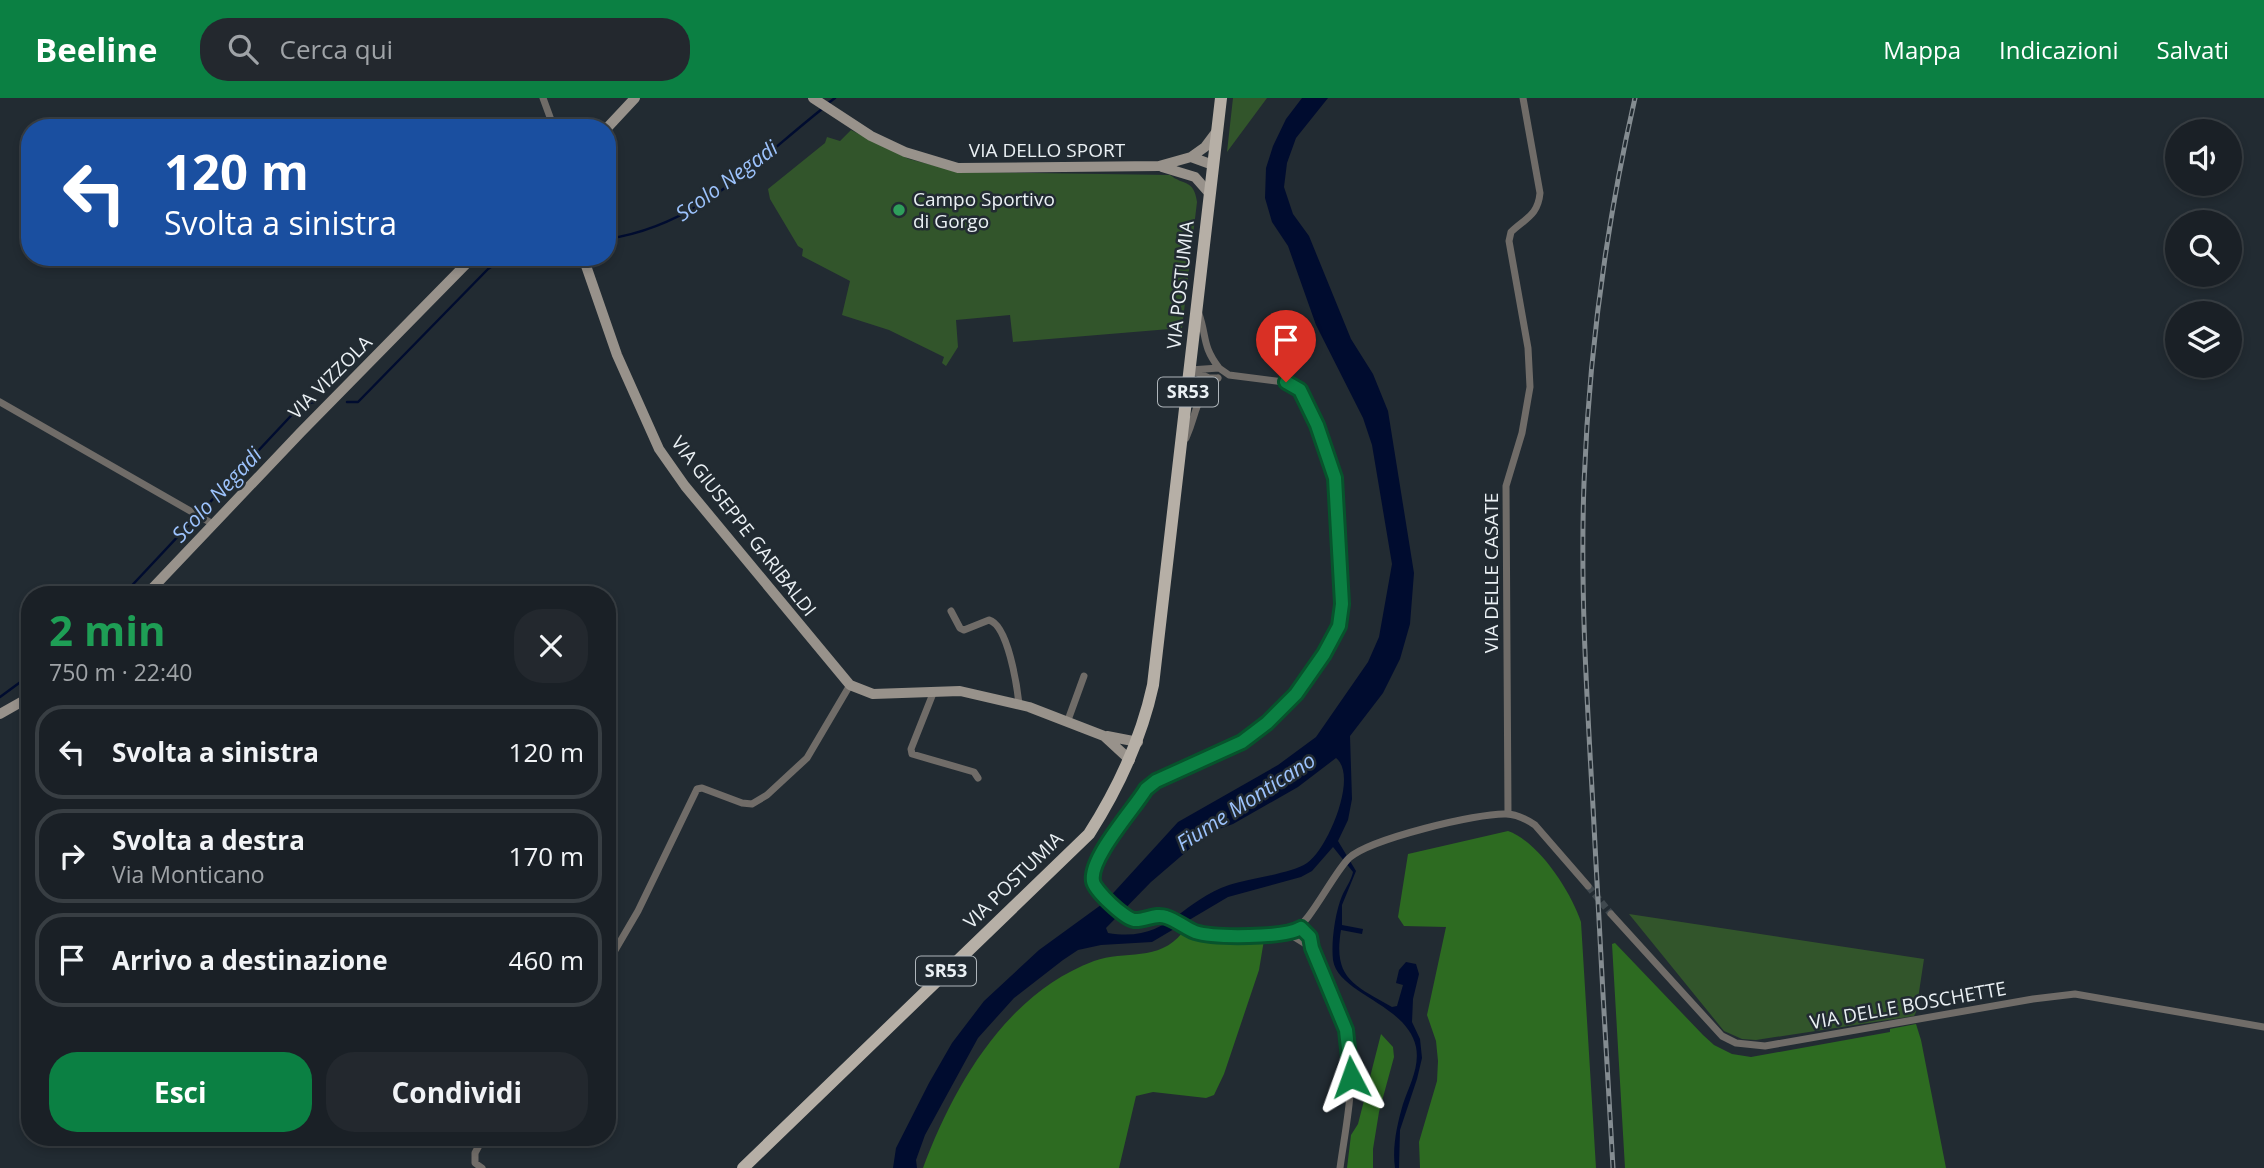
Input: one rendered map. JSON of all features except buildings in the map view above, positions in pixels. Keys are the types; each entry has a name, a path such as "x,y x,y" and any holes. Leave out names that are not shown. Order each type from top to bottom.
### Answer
{"main road":[{"name":"VIA POSTUMIA","path":"743,1168 1089,834 1115,793 1134,750 1153,685 1221,98"}],"street":[{"path":"543,98 551,119"},
{"path":"615,119 635,98"},
{"name":"VIA DELLE CASATE","path":"1508,814 1506,486 1522,433 1530,387 1528,348 1509,241 1511,232 1535,213 1539,206 1540,193 1523,98"},
{"name":"VIA DELLO SPORT","path":"816,100 872,136 905,152 958,168 1159,166 1191,158"},
{"path":"1191,158 1205,147 1217,131"},
{"path":"1191,158 1213,166"},
{"path":"1159,166 1195,177 1210,194"},
{"path":"1181,172 1213,166"},
{"name":"VIA VIZZOLA","path":"154,586 210,522 464,266"},
{"name":"VIA GIUSEPPE GARIBALDI","path":"586,266 617,355 659,449 685,486 850,685"},
{"path":"1197,308 1203,328 1203,341 1219,368 1229,375"},
{"path":"1190,370 1219,368"},
{"path":"1190,370 1209,378 1229,375 1292,383 1300,390 1317,425 1335,478 1342,604 1339,626 1324,654 1296,694 1267,723 1242,742 1156,781 1146,789 1096,863 1092,877 1097,890 1125,917 1133,920 1167,917 1194,932 1213,935 1288,933 1301,928 1344,864 1352,856 1377,842 1491,815 1508,814 1524,818 1535,825 1588,886"},
{"path":"1181,448 1192,424 1196,404 1203,391 1218,378"},
{"path":"0,402 210,522"},
{"path":"951,611 960,628 964,630 989,620 998,626 1013,667 1019,705"},
{"path":"1069,720 1084,676"},
{"path":"616,949 638,911 697,789 702,788 752,804 767,794 807,758 850,685 873,694 960,691 1069,720 1134,750"},
{"path":"934,690 911,749 912,754 974,772 978,778"},
{"path":"0,714 21,702"},
{"path":"1104,736 1134,750"},
{"path":"1310,914 1312,948 1341,1015 1349,1045 1351,1077 1340,1168"},
{"name":"VIA DELLE BOSCHETTE","path":"1611,914 1710,1026 1736,1043 1765,1046 2075,994 2264,1027"},
{"path":"1301,928 1310,937"},
{"path":"1288,933 1312,948"},
{"path":"478,1146 475,1163 482,1168"}],"green space":[{"path":"1233,98 1267,98 1227,152"},
{"path":"851,130 909,159 959,172 1170,175 1188,184 1196,195 1197,202 1182,328 1013,342 1010,315 956,320 958,347 946,366 942,363 944,357 889,330 842,315 850,281 802,256 803,249 798,246 770,199 768,189 825,143 827,137 840,141"},
{"path":"1508,831 1531,846 1552,869 1570,897 1581,922 1596,1168 1420,1168 1419,1142 1437,1081 1438,1061 1436,1041 1427,1015 1446,927 1404,926 1398,917 1408,854"},
{"path":"1629,914 1924,959 1916,1012 1914,1016 1756,1040 1742,1039 1724,1031"},
{"path":"1182,933 1211,940 1264,940 1259,970 1224,1074 1214,1095 1206,1098 1153,1092 1136,1096 1119,1168 923,1168 950,1105 987,1046 1009,1019 1063,976 1094,961 1152,952 1173,942"},
{"path":"1615,943 1703,1035 1714,1045 1732,1054 1751,1057 1890,1032 1890,1029 1916,1024 1946,1168 1625,1168 1612,944"},
{"path":"1381,1034 1393,1047 1394,1057 1379,1112 1373,1168 1347,1168 1351,1135 1358,1124"}],"water":[{"name":"Fiume Monticano","path":"1302,98 1328,98 1296,138 1287,163 1284,187 1293,214 1309,236 1351,339 1373,374 1388,411 1414,573 1410,624 1400,659 1383,693 1350,736 1352,799 1348,820 1338,841 1356,871 1342,905 1342,925 1363,929 1362,934 1341,930 1339,946 1343,970 1357,986 1392,1007 1397,1006 1403,985 1396,983 1399,970 1406,962 1416,964 1419,974 1413,999 1412,1022 1420,1039 1422,1058 1400,1130 1399,1168 1395,1168 1396,1136 1415,1069 1416,1047 1410,1032 1400,1020 1347,982 1338,972 1333,960 1334,928 1342,896 1353,872 1333,847 1312,871 1301,877 1228,897 1152,942 1101,945 1078,950 1063,960 1014,998 978,1038 925,1135 916,1160 917,1168 893,1168 896,1148 929,1083 952,1043 984,1001 1039,950 1105,902 1178,822 1278,765 1316,737 1368,662 1379,637 1392,564 1372,445 1363,418 1316,325 1288,246 1272,222 1265,198 1266,168 1286,119","holes":["1336,758 1342,767 1344,780 1338,812 1323,844 1307,863 1212,892 1159,927 1145,932 1128,935 1108,933 1106,928 1151,882 1208,833 1233,824 1298,787"]}],"waterway":[{"name":"Scolo Negadi","path":"827,104 835,98"},
{"name":"Scolo Negadi","path":"616,237 669,221 697,206 748,170 822,109"},
{"name":"Scolo Negadi","path":"347,402 358,402 492,266"},
{"name":"Scolo Negadi","path":"131,586 302,404 314,402"},
{"name":"Scolo Negadi","path":"0,697 21,682"}],"tunnel":[{"path":"1588,886 1611,914"}],"railway":[{"path":"1613,1168 1586,686 1583,524 1586,434 1600,289 1635,98"}],"place":[{"name":"Campo Sportivo di Gorgo","path":"899,210"}],"route":[{"path":"1286,382 1292,383 1300,390 1317,425 1335,478 1342,604 1336,634 1296,694 1267,723 1242,742 1156,781 1146,789 1096,863 1092,877 1094,887 1125,917 1133,920 1167,917 1194,932 1213,935 1288,933 1301,928 1305,931 1310,937 1312,948 1346,1030 1351,1077"}]}
